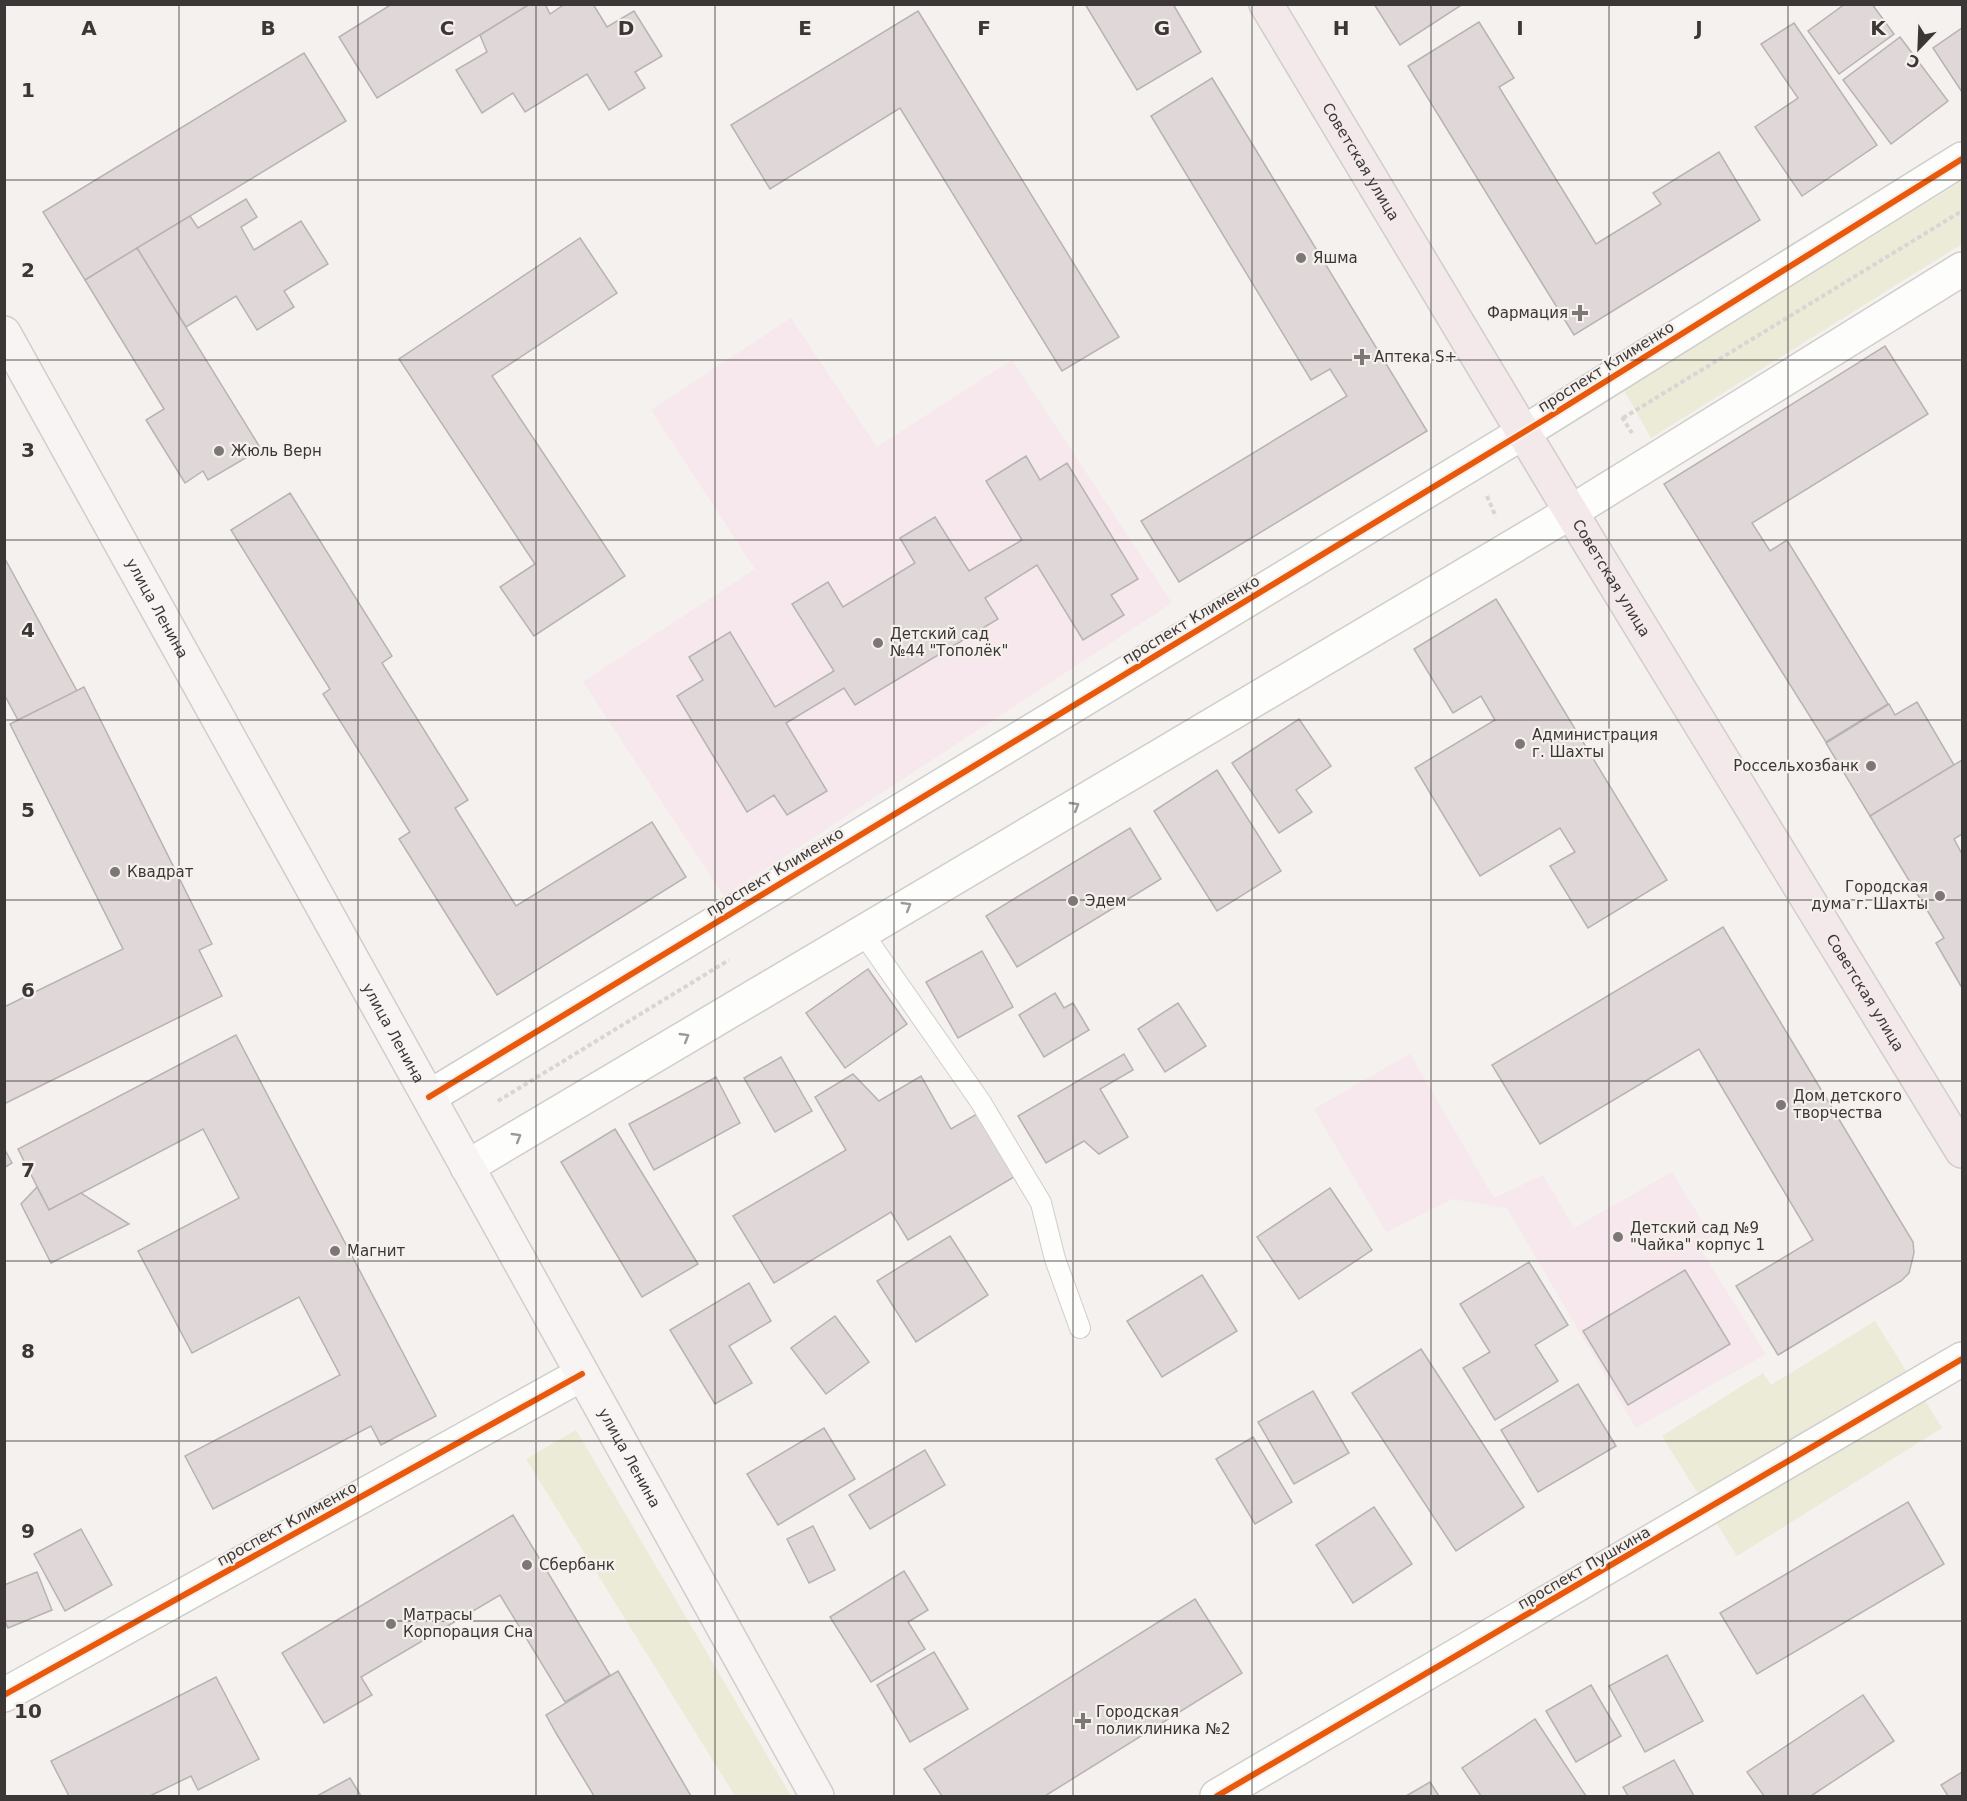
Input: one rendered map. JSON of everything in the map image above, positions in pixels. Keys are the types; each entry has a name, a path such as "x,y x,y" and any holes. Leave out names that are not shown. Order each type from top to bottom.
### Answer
{"main road":[{"name":"Советская улица","path":"1266,4 1571,512 1962,1151"},
{"name":"улица Ленина","path":"4,333 817,1797"}],"street":[{"name":"проспект Клименко","path":"429,1097 1468,466 1962,159"},
{"path":"467,1167 1571,512 1962,269"},
{"name":"проспект Пушкина","path":"1217,1797 1962,1359"},
{"name":"проспект Клименко","path":"4,1695 582,1374"}],"lane":[{"path":"862,932 980,1101 1041,1203 1055,1259 1080,1328"}],"path":[{"path":"1623,418 1962,211"},
{"path":"1602,384 1650,462"},
{"path":"1468,466 1488,498 1509,548"},
{"path":"478,1066 519,1136"}],"shaded area":[{"name":"Детский сад №44 \"Тополёк\"","path":"791,318 877,447 1012,360 1172,603 724,896 583,682 755,569 651,410"},
{"name":"Детский сад №9 \"Чайка\" корпус 1","path":"1410,1054 1494,1198 1543,1175 1574,1228 1672,1172 1715,1242 1702,1252 1766,1354 1636,1428 1507,1208 1452,1199 1386,1232 1314,1109"}],"green space":[{"path":"1962,181 1962,244 1651,438 1624,390"},
{"path":"1875,1321 1942,1428 1737,1556 1662,1436 1763,1373 1771,1385"},
{"path":"576,1430 791,1796 735,1796 526,1459"}],"building":[{"path":"392,4 530,4 377,98 339,37"},
{"path":"530,4 545,4 550,14 565,4 593,4 607,27 634,11 662,56 635,72 645,88 609,110 587,74 525,112 513,93 482,113 456,70 487,52 480,35"},
{"path":"1085,4 1173,4 1201,52 1137,90"},
{"path":"1374,4 1463,4 1400,45"},
{"path":"1845,4 1872,4 1894,34 1839,74 1808,31"},
{"path":"918,11 1119,337 1062,371 900,108 770,189 731,125"},
{"path":"1479,22 1514,78 1499,87 1596,244 1661,204 1653,193 1719,152 1760,220 1574,335 1408,66"},
{"path":"1794,23 1877,145 1802,196 1755,127 1798,98 1761,44"},
{"path":"1962,28 1962,92 1933,48"},
{"path":"1900,37 1948,101 1891,144 1843,80"},
{"path":"304,53 346,121 85,280 43,212"},
{"path":"1212,78 1427,431 1179,582 1141,521 1347,396 1330,369 1311,380 1151,116"},
{"path":"246,199 257,217 241,227 254,250 301,221 328,264 284,291 294,307 257,330 236,296 186,327 137,248 190,216 198,228"},
{"path":"580,238 617,293 492,376 625,576 534,636 500,587 535,564 399,359"},
{"path":"137,248 261,449 208,480 203,471 185,483 146,420 164,409 85,280"},
{"path":"1885,346 1928,414 1752,523 1770,551 1787,540 1888,704 1826,742 1664,484"},
{"path":"1026,456 1040,480 1067,463 1138,579 1111,595 1124,615 1083,640 1037,565 985,598 998,619 855,705 844,688 786,723 827,791 787,815 774,795 747,812 677,696 703,680 689,657 730,632 775,707 834,671 792,604 828,582 843,607 915,563 900,538 935,517 969,571 1022,540 986,481"},
{"path":"290,493 392,656 382,663 468,800 455,808 516,906 652,822 686,877 497,995 399,839 410,832 323,694 330,689 231,530"},
{"path":"4,557 77,691 18,720 4,694"},
{"name":"Администрация г. Шахты","path":"1496,599 1667,880 1588,928 1550,866 1575,852 1560,828 1480,876 1415,768 1495,720 1481,696 1453,713 1414,649"},
{"path":"84,687 212,944 199,950 222,996 4,1104 4,1007 123,949 10,724"},
{"path":"1917,702 1954,765 1870,816 1826,743 1889,704 1895,715"},
{"path":"1299,719 1331,766 1296,790 1312,812 1279,833 1232,763"},
{"name":"Городская дума г. Шахты","path":"1962,760 1962,834 1954,839 1962,854 1962,988 1936,943 1944,938 1870,816"},
{"path":"1217,770 1281,871 1217,911 1154,811"},
{"path":"1130,828 1161,879 1017,967 986,916"},
{"name":"Дом детского творчества","path":"1723,927 1913,1242 1914,1253 1909,1273 1901,1281 1778,1355 1736,1286 1813,1240 1699,1049 1540,1144 1492,1065"},
{"path":"982,951 1013,1007 958,1038 926,982"},
{"path":"868,969 907,1024 845,1068 806,1013"},
{"path":"1055,993 1064,1008 1073,1003 1089,1030 1044,1057 1019,1015"},
{"path":"1178,1003 1206,1046 1165,1072 1138,1029"},
{"path":"236,1035 436,1416 381,1445 371,1426 213,1509 185,1456 340,1375 299,1297 192,1353 138,1251 239,1198 203,1129 49,1210 18,1149"},
{"path":"1124,1054 1133,1070 1100,1089 1128,1137 1099,1154 1084,1141 1046,1163 1018,1116"},
{"path":"781,1057 812,1111 775,1132 744,1078"},
{"path":"853,1074 879,1101 921,1076 951,1129 977,1114 1014,1177 908,1240 891,1212 774,1283 733,1216 846,1150 815,1097"},
{"path":"716,1077 740,1123 654,1170 629,1124"},
{"path":"615,1129 698,1264 642,1297 561,1162"},
{"path":"4,1148 12,1163 4,1168"},
{"path":"37,1187 49,1210 81,1193 129,1224 51,1263 21,1204"},
{"path":"1330,1188 1372,1250 1299,1299 1257,1237"},
{"path":"950,1236 988,1295 916,1342 877,1281"},
{"path":"1529,1262 1568,1325 1535,1345 1558,1381 1495,1420 1463,1368 1490,1352 1460,1304"},
{"path":"1685,1270 1730,1344 1628,1405 1583,1331"},
{"path":"1202,1275 1237,1331 1162,1377 1127,1321"},
{"path":"749,1283 771,1321 729,1346 752,1383 715,1404 670,1330"},
{"path":"835,1316 869,1362 826,1394 791,1348"},
{"path":"1421,1349 1524,1507 1456,1551 1352,1393"},
{"path":"1578,1384 1616,1446 1538,1492 1501,1430"},
{"path":"1313,1391 1349,1453 1294,1484 1258,1422"},
{"path":"824,1428 855,1479 778,1525 747,1474"},
{"path":"1253,1437 1292,1502 1255,1524 1216,1459"},
{"path":"925,1450 945,1485 870,1529 849,1495"},
{"path":"1908,1502 1944,1564 1757,1674 1720,1613"},
{"path":"1374,1507 1412,1564 1353,1603 1316,1545"},
{"name":"Матрасы Корпорация Сна","path":"513,1515 610,1675 565,1702 500,1595 361,1677 372,1695 324,1723 282,1653"},
{"path":"813,1526 835,1570 809,1583 787,1539"},
{"path":"81,1529 112,1585 65,1611 34,1554"},
{"path":"904,1571 928,1610 908,1622 925,1649 871,1682 830,1617"},
{"path":"37,1572 52,1610 8,1628 4,1619 4,1585"},
{"name":"Городская поликлиника №2","path":"1195,1599 1242,1673 1045,1796 942,1796 924,1769"},
{"path":"934,1652 968,1709 910,1742 877,1685"},
{"path":"1667,1655 1703,1721 1645,1752 1609,1686"},
{"path":"618,1671 691,1796 594,1796 556,1733 546,1715"},
{"path":"216,1677 259,1759 198,1790 191,1776 150,1796 69,1796 51,1761"},
{"path":"1591,1685 1621,1736 1576,1762 1546,1711"},
{"path":"1863,1695 1894,1741 1811,1796 1764,1796 1747,1772"},
{"path":"1535,1719 1586,1796 1481,1796 1462,1768"},
{"path":"1674,1760 1694,1796 1628,1796 1623,1787"},
{"path":"1962,1772 1962,1796 1948,1796 1941,1785"},
{"path":"350,1778 361,1796 317,1796"},
{"path":"1430,1782 1439,1796 1406,1796"}],"cycle path":[{"path":"429,1097 1547,418 1962,159"},
{"path":"1217,1796 1962,1359"},
{"path":"4,1695 582,1374"}],"place":[{"name":"Яшма","path":"1301,258"},
{"name":"Фармация","path":"1580,313"},
{"name":"Аптека S+","path":"1362,357"},
{"name":"Жюль Верн","path":"219,451"},
{"name":"Детский сад №44 \"Тополёк\"","path":"878,643"},
{"name":"Администрация г. Шахты","path":"1520,744"},
{"name":"Россельхозбанк","path":"1871,766"},
{"name":"Квадрат","path":"115,872"},
{"name":"Городская дума г. Шахты","path":"1940,896"},
{"name":"Эдем","path":"1073,901"},
{"name":"Дом детского творчества","path":"1781,1105"},
{"name":"Детский сад №9 \"Чайка\" корпус 1","path":"1618,1237"},
{"name":"Магнит","path":"335,1251"},
{"name":"Сбербанк","path":"527,1565"},
{"name":"Матрасы Корпорация Сна","path":"391,1624"},
{"name":"Городская поликлиника №2","path":"1083,1721"}]}
